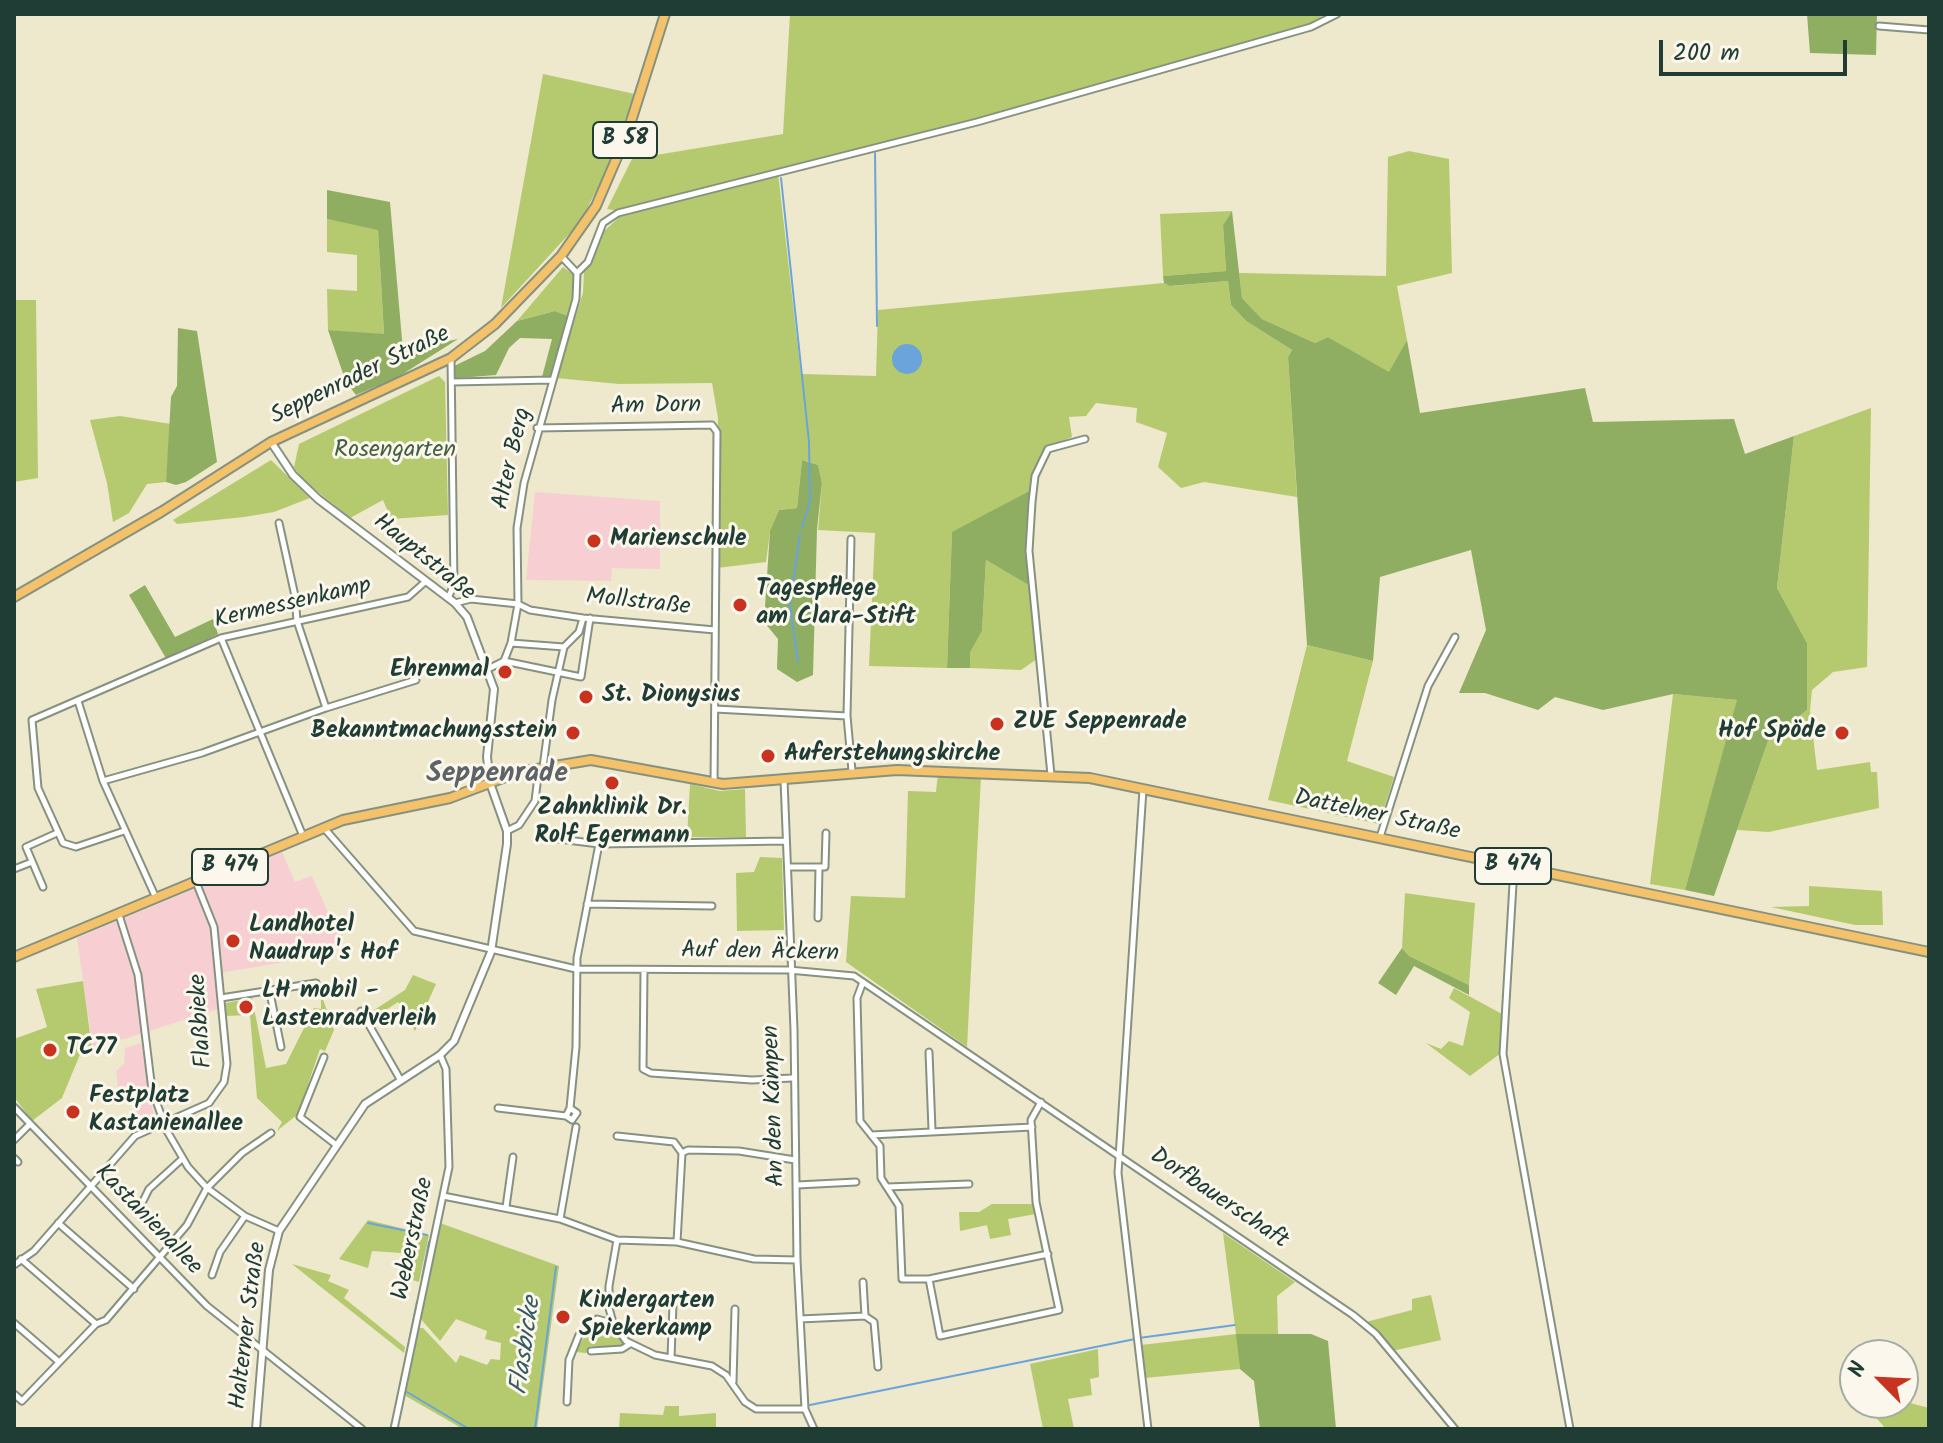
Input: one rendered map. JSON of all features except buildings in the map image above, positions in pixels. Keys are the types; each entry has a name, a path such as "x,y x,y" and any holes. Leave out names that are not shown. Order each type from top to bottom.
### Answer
{"main road":[{"name":"Seppenrader Straße","path":"14,597 161,512 271,442 452,361 495,324 561,256 596,206 613,171 665,14"},
{"name":"Dattelner Straße","path":"490,783 541,767 578,761 605,761 714,783 784,780 852,771 1051,775 1097,779 1929,952"},
{"name":"B 474","path":"14,957 303,836 326,830 343,820 450,798 490,783"}],"street":[{"path":"561,256 577,273 588,262 603,223 618,213 977,122 1311,27 1337,14"},
{"path":"1879,26 1929,30"},
{"name":"Alter Berg","path":"504,661 511,643 518,604 517,527 537,428 576,299 577,273"},
{"path":"452,361 452,601"},
{"path":"452,382 552,380"},
{"name":"Am Dorn","path":"537,428 714,427 715,630"},
{"path":"1051,775 1029,551 1032,502 1035,476 1048,449 1085,439"},
{"name":"Hauptstraße","path":"271,442 288,470 318,499 452,601 467,617 494,689 487,757 490,783"},
{"path":"279,523 295,596 297,621 326,708"},
{"path":"851,539 847,716 852,771"},
{"name":"Kermessenkamp","path":"57,833 38,788 32,720 221,638 408,597 425,582"},
{"name":"Mollstraße","path":"452,601 471,599 518,604 530,610 587,618 715,630 714,783"},
{"path":"488,669 504,661 559,674 582,675 587,618"},
{"path":"507,831 519,825 535,801 564,647 579,632 587,618"},
{"path":"1380,837 1428,686 1455,637"},
{"path":"221,638 257,732 303,836"},
{"path":"511,643 564,647"},
{"path":"103,781 202,753 326,708 416,680"},
{"path":"78,701 103,781 156,899"},
{"path":"715,709 847,716"},
{"name":"An den Kämpen","path":"784,780 789,970 794,1030 792,1078 797,1260 805,1409 814,1429"},
{"name":"Halterner Straße","path":"256,1429 269,1270 279,1231 335,1144 365,1104 440,1055 458,1034 491,952 507,831 490,783"},
{"name":"Dorfbauerschaft","path":"1143,789 1119,1154 1366,1324 1455,1429"},
{"name":"Auf den Äckern","path":"326,830 409,929 491,952 576,969 842,972 863,982 1119,1154"},
{"path":"43,887 26,847 57,833 63,843 72,847 124,831"},
{"path":"788,867 825,867 826,833"},
{"path":"543,837 599,844 786,841"},
{"path":"566,1116 570,1108 576,1047 576,969 599,844"},
{"path":"14,869 32,862"},
{"path":"1514,866 1503,1054 1570,1429"},
{"path":"818,918 819,867"},
{"name":"Flaßbieke","path":"14,1265 34,1251 135,1136 209,1103 224,1082 227,1064 214,927 196,882"},
{"path":"587,904 712,906"},
{"path":"119,915 138,975 148,1069 164,1123 182,1159 207,1188 245,1216 279,1231"},
{"path":"644,970 643,1069 674,1075 792,1078"},
{"path":"863,982 857,998 860,1121 880,1146 881,1178 899,1206 902,1279 929,1279 1048,1254"},
{"path":"221,998 270,993 316,983"},
{"path":"270,993 281,1047"},
{"path":"361,1011 400,1079"},
{"path":"929,1052 932,1130"},
{"name":"Weberstraße","path":"394,1429 449,1160 446,1069 440,1055"},
{"path":"324,1057 300,1117 335,1144"},
{"path":"929,1279 940,1336 1059,1310 1036,1202 1032,1127 1033,1113 1041,1102"},
{"name":"Kastanienallee","path":"14,1107 207,1306 362,1429"},
{"path":"498,1108 566,1116 572,1120 577,1116 576,1110 570,1108"},
{"path":"14,1140 29,1125"},
{"path":"560,1219 576,1127"},
{"path":"871,1135 1032,1127"},
{"path":"14,1394 22,1401 96,1324 106,1320 187,1225 207,1188 242,1153 271,1133"},
{"path":"617,1136 674,1142 682,1153 677,1242"},
{"path":"682,1153 739,1151 795,1160"},
{"path":"1119,1154 1118,1173 1148,1429"},
{"path":"506,1207 513,1157"},
{"path":"143,1201 149,1189 182,1159"},
{"path":"797,1185 856,1182"},
{"path":"887,1187 969,1184"},
{"path":"443,1196 560,1219 617,1240 677,1242 754,1259 797,1260"},
{"path":"212,1275 220,1252 245,1216"},
{"path":"58,1223 134,1289"},
{"path":"617,1240 608,1301 613,1323 630,1344 649,1354 705,1362 733,1382 745,1402 756,1409 805,1409"},
{"path":"21,1259 96,1324"},
{"path":"863,1282 865,1316"},
{"path":"567,1402 572,1349 585,1325 597,1319 608,1301"},
{"path":"671,1358 673,1304"},
{"path":"733,1382 735,1309"},
{"path":"800,1319 865,1316 874,1322 878,1367"},
{"path":"597,1319 613,1323"},
{"path":"14,1323 58,1361"},
{"path":"591,1351 622,1349 630,1344"}],"shaded area":[{"name":"Marienschule","path":"535,492 660,501 660,569 612,568 611,581 526,580"},
{"path":"282,852 295,882 312,876 333,924 343,935 320,956 214,974 218,1009 93,1049 77,938"},
{"path":"141,1043 154,1117 141,1126 133,1104 120,1102 116,1071 124,1064 125,1048"}],"green space":[{"path":"790,14 1324,14 1311,25 977,121 778,173 801,374 876,376 878,310 1164,283 1171,286 1228,281 1231,305 1246,321 1292,350 1288,357 1297,497 1204,482 1181,488 1158,467 1167,433 1136,422 1137,408 1096,403 1086,416 1069,417 1072,437 1047,448 1037,463 1031,490 952,533 947,668 869,666 875,533 818,530 822,483 818,465 802,460 797,508 779,510 770,532 766,562 717,568 718,418 712,383 619,384 556,378 583,293 584,272 602,233 625,212 607,209 632,159 783,134"},
{"path":"1807,14 1877,14 1876,55 1810,53"},
{"path":"543,74 635,94 608,168 580,222 501,308"},
{"path":"1409,151 1449,159 1452,273 1397,286 1407,340 1390,373 1328,337 1315,343 1262,319 1242,298 1239,273 1386,276 1388,157"},
{"path":"327,190 390,202 403,351 458,339 398,377 356,395 346,382 328,330 384,334 378,230 327,219"},
{"path":"1232,211 1223,225 1226,271 1163,276 1160,214"},
{"path":"1232,211 1242,298 1262,319 1315,343 1328,337 1389,372 1407,340 1420,413 1585,388 1593,422 1734,419 1745,454 1794,436 1777,588 1807,643 1807,710 1768,741 1714,896 1685,890 1737,700 1673,694 1603,710 1555,697 1538,710 1485,693 1459,693 1486,630 1471,550 1380,577 1373,661 1307,645 1288,357 1292,350 1246,321 1231,305 1228,281 1170,286 1164,283 1163,276 1226,271 1223,225"},
{"path":"327,219 378,229 384,335 328,330 327,289 357,291 357,255 327,252"},
{"path":"563,267 574,275 575,295 568,316 555,311 517,321"},
{"path":"14,300 36,300 38,478 14,482"},
{"path":"555,311 568,316 550,377 542,377 552,339 520,338 509,348 496,375 447,379 448,369 485,351 517,321"},
{"path":"178,328 197,331 217,462 176,485 166,482 171,397 177,386"},
{"name":"Rosengarten","path":"439,376 445,382 448,515 391,519 383,500 350,518 302,479 294,467 299,444"},
{"path":"1871,408 1867,667 1833,672 1812,690 1810,711 1817,770 1870,762 1871,772 1877,772 1879,808 1769,832 1737,830 1768,741 1807,710 1807,643 1777,588 1794,436"},
{"path":"120,416 171,424 166,482 147,484 129,513 113,522 107,483 90,420"},
{"path":"271,460 310,498 274,512 244,517 177,524 173,520"},
{"path":"802,460 818,465 822,483 817,529 813,675 797,682 777,669 778,639 764,622 770,531 779,510 797,508"},
{"path":"1031,490 1030,586 986,560 982,631 970,653 970,668 947,668 952,532"},
{"path":"986,560 1030,586 1037,659 1021,670 970,668 970,653 982,631"},
{"path":"145,585 175,637 213,619 218,634 167,660 129,595"},
{"path":"1307,645 1373,661 1347,761 1394,777 1379,824 1268,800"},
{"path":"1673,694 1738,700 1685,890 1650,884"},
{"path":"938,774 981,776 967,1047 846,962 851,896 905,898 908,791 936,792"},
{"path":"690,784 720,791 745,789 746,837 687,837"},
{"path":"760,857 782,858 784,930 737,931 736,873 754,872"},
{"path":"1809,886 1882,891 1883,925 1855,925 1771,907 1809,906"},
{"path":"1405,893 1475,903 1469,985 1409,956 1402,948"},
{"path":"1402,948 1409,956 1469,985 1469,995 1414,966 1396,995 1378,983"},
{"path":"413,975 436,984 415,1031 398,1002 374,1018 371,1012 405,990"},
{"name":"TC77","path":"83,981 92,1049 81,1052 62,1098 32,1121 14,1097 14,1039 47,1027 36,989"},
{"path":"1454,988 1502,1014 1501,1053 1470,1076 1426,1043 1441,1049 1449,1041 1463,1046 1470,1012 1449,998"},
{"path":"321,994 334,1030 325,1051 320,1049 298,1114 277,1131 282,1122 257,1098 250,1015 226,1016 226,1003 252,998 266,1068 286,1064 314,1008 321,1009"},
{"path":"992,1204 1034,1204 1036,1214 1008,1219 1011,1235 990,1239 987,1225 960,1231 959,1212 979,1212"},
{"path":"368,1220 429,1235 419,1282 403,1277 407,1262 401,1253 372,1251 368,1268 339,1259"},
{"path":"440,1223 559,1266 537,1429 463,1429 404,1395 418,1328 423,1328 456,1363 460,1355 487,1365 491,1359 500,1360 501,1343 485,1339 487,1331 456,1319 440,1341 420,1318"},
{"path":"1223,1233 1295,1282 1277,1296 1278,1334 1237,1335 1240,1369 1144,1378 1141,1345 1236,1334"},
{"path":"292,1264 331,1275 328,1281 349,1290 344,1298 405,1347 404,1353"},
{"path":"1431,1295 1441,1340 1392,1351 1366,1322 1412,1310 1412,1299"},
{"path":"604,1322 624,1343 620,1347 590,1346 586,1353 575,1352 591,1326"},
{"path":"1236,1334 1311,1334 1328,1341 1336,1429 1260,1429 1254,1381 1240,1369"},
{"path":"1098,1349 1099,1377 1090,1379 1092,1395 1068,1399 1074,1429 1043,1429 1030,1364"},
{"path":"1919,1405 1929,1408 1929,1429 1886,1429 1877,1419 1919,1419"},
{"path":"665,1406 679,1406 679,1416 716,1413 716,1429 619,1429 620,1413 663,1415"}],"water":[{"path":"907,344 918,348 922,359 918,370 907,374 896,370 892,359 896,348"}],"waterway":[{"path":"875,153 877,326"},
{"path":"781,178 809,442 810,501 802,528"},
{"path":"798,662 790,605 800,534"},
{"path":"368,1223 427,1235"},
{"path":"422,1278 429,1242"},
{"name":"Flasbicke","path":"535,1429 556,1267"},
{"path":"400,1388 417,1302"},
{"path":"1139,1338 1235,1325"},
{"path":"810,1405 1135,1339"},
{"path":"407,1392 469,1429"}],"place":[{"name":"Marienschule","path":"594,541"},
{"name":"Tagespflege am Clara-Stift","path":"740,605"},
{"name":"Ehrenmal","path":"505,672"},
{"name":"St. Dionysius","path":"586,697"},
{"name":"ZUE Seppenrade","path":"997,724"},
{"name":"Bekanntmachungsstein","path":"573,733"},
{"name":"Hof Spöde","path":"1842,733"},
{"name":"Auferstehungskirche","path":"768,756"},
{"name":"Zahnklinik Dr. Rolf Egermann","path":"612,783"},
{"name":"Landhotel Naudrup's Hof","path":"233,941"},
{"name":"LH mobil - Lastenradverleih","path":"246,1007"},
{"name":"TC77","path":"50,1050"},
{"name":"Festplatz Kastanienallee","path":"73,1112"},
{"name":"Kindergarten Spiekerkamp","path":"563,1317"}],"district":[{"name":"Seppenrade","path":"497,776"}]}
